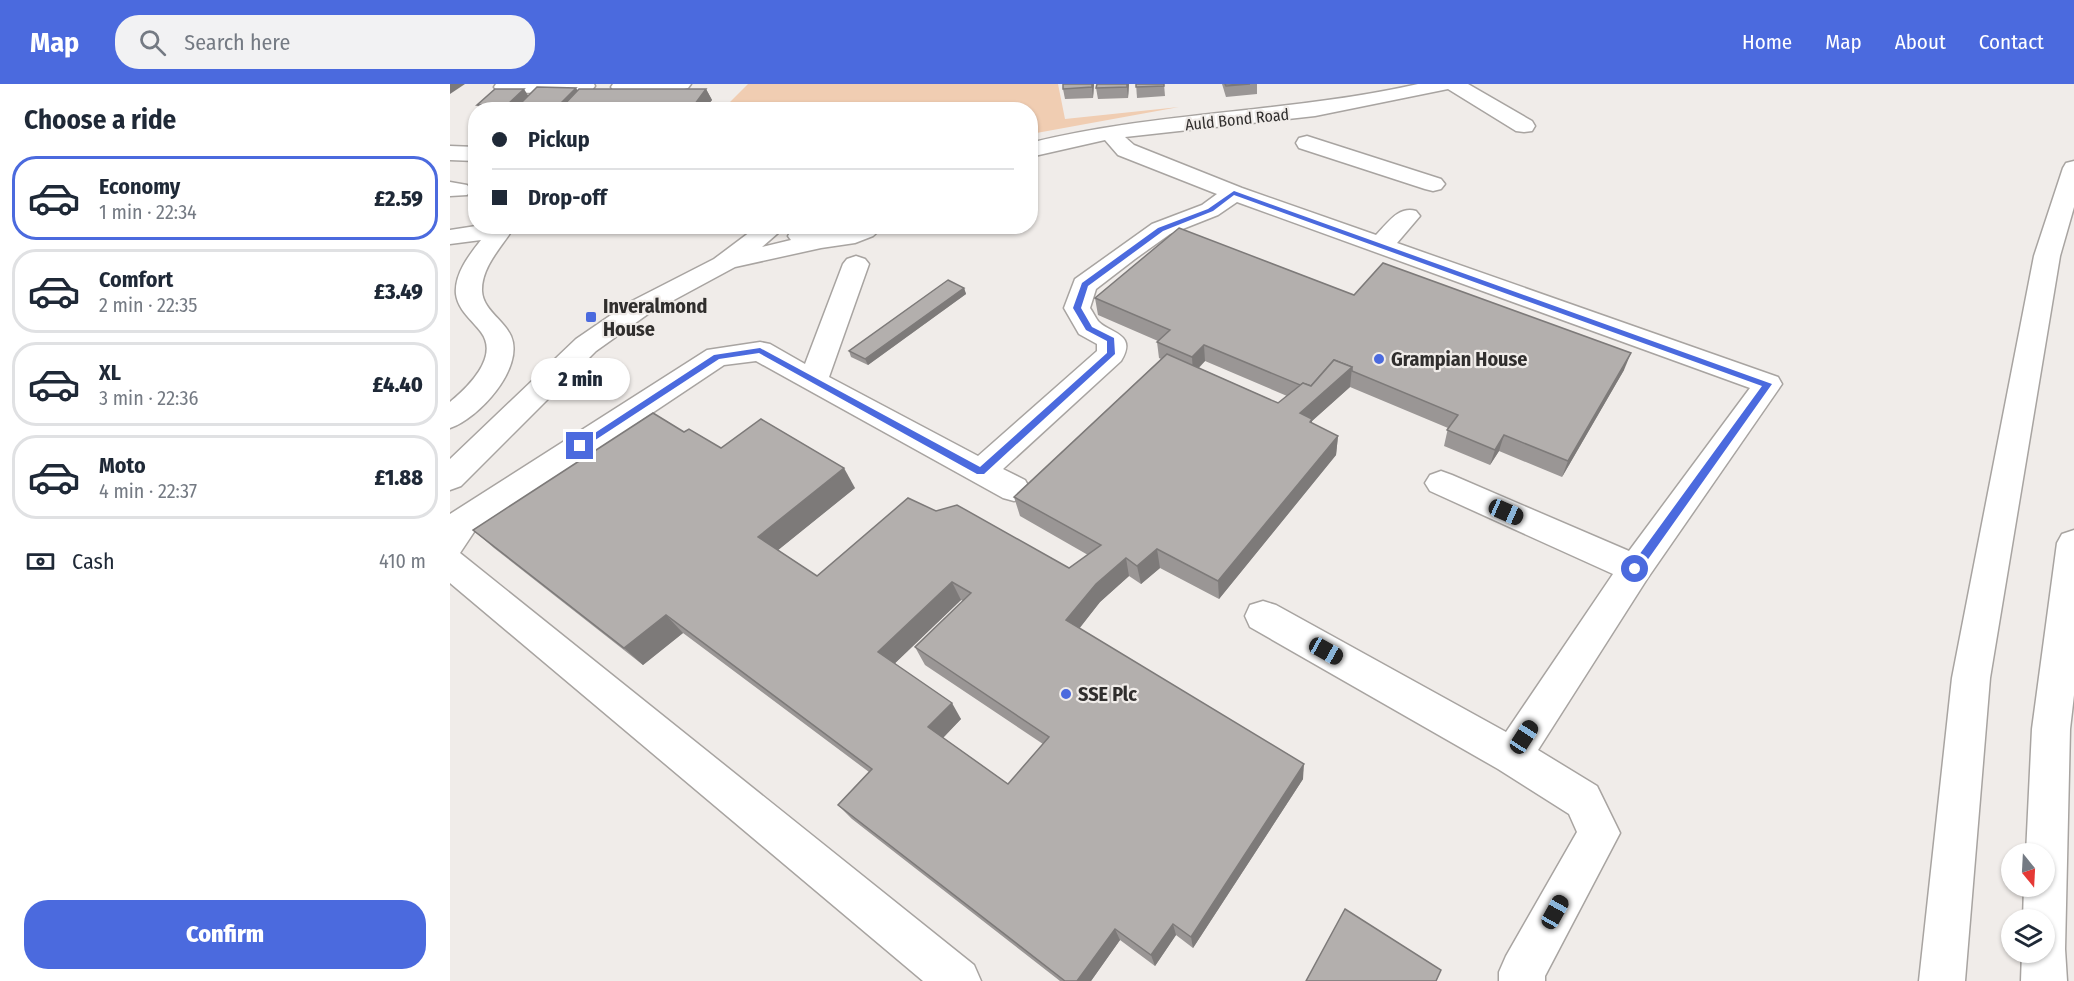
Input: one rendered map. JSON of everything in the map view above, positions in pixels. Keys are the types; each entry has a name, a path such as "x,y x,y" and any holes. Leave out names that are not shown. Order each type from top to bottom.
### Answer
{"main road":[{"path":"621,87 681,84"},
{"name":"Auld Bond Road","path":"1038,148 1112,132 1316,110 1444,84"},
{"path":"1454,84 1524,126"},
{"path":"501,89 585,86"},
{"path":"1112,132 1115,139 1126,150 1234,193 1767,384 1635,569 1512,756"},
{"path":"1307,143 1433,184"},
{"path":"450,153 468,154"},
{"path":"1942,981 1971,678 2047,256 2074,168"},
{"path":"981,471 1111,354 1111,340 1089,328 1077,308 1084,285 1161,229 1210,210 1234,193"},
{"path":"1381,246 1408,216"},
{"path":"450,237 468,234"},
{"path":"450,417 489,381 500,358 499,338 467,309 469,292 480,257 497,234"},
{"path":"450,478 586,345 639,308 723,264 763,234"},
{"path":"799,234 839,248 856,264"},
{"path":"723,264 856,234"},
{"path":"813,381 856,264 869,243 872,234"},
{"path":"450,543 462,523 717,357 760,351 1014,489"},
{"path":"1441,483 1635,569"},
{"path":"2045,909 2051,729 2074,543"},
{"path":"450,563 958,981"},
{"path":"1263,616 1512,756 1583,800 1599,833 1522,972 1522,981"},
{"path":"2043,981 2044,963"}],"shaded area":[{"path":"748,84 1058,84 1065,119 1179,107 1038,133 1038,102 730,102"}],"building":[{"path":"1063,84 1092,84 1092,87 1063,89"},
{"path":"1097,84 1127,84 1127,87 1096,88"},
{"path":"1136,84 1164,84 1164,86 1136,87"},
{"path":"1225,84 1250,84 1226,86"},
{"path":"537,87 576,88 562,102 522,102"},
{"path":"495,89 524,89 510,102 480,102"},
{"path":"579,89 706,89 696,102 567,102"},
{"name":"Grampian House","path":"1179,228 1354,295 1383,263 1631,353 1568,461 1504,435 1495,450 1447,430 1458,415 1352,371 1352,367 1334,360 1311,386 1303,383 1300,385 1204,345 1192,357 1157,342 1170,330 1095,298"},
{"path":"948,280 964,288 865,359 849,351"},
{"name":"SSE Plc","path":"1167,354 1278,403 1303,383 1311,386 1334,360 1352,367 1300,413 1312,419 1310,422 1338,436 1218,581 1157,549 1137,566 1126,558 1096,584 1066,620 1304,764 1191,937 1173,924 1151,955 1115,929 1077,981 1065,981 838,805 872,769 666,615 624,648 473,530 653,413 684,432 689,429 721,448 761,419 844,468 758,537 817,576 908,498 936,511 957,505 1069,568 1101,545 1014,497","holes":["952,582 971,593 915,647 1049,737 1008,784 928,727 952,703 878,652"]},
{"path":"1345,909 1441,970 1436,981 1306,981"}],"place":[{"name":"Inveralmond House","path":"591,317"},
{"name":"Grampian House","path":"1379,359"},
{"name":"SSE Plc","path":"1066,694"}],"route":[{"path":"580,446 717,357 760,351 981,471 1111,354 1111,340 1089,328 1077,308 1084,285 1161,229 1192,219 1210,210 1234,193 1767,384 1635,569"}]}
